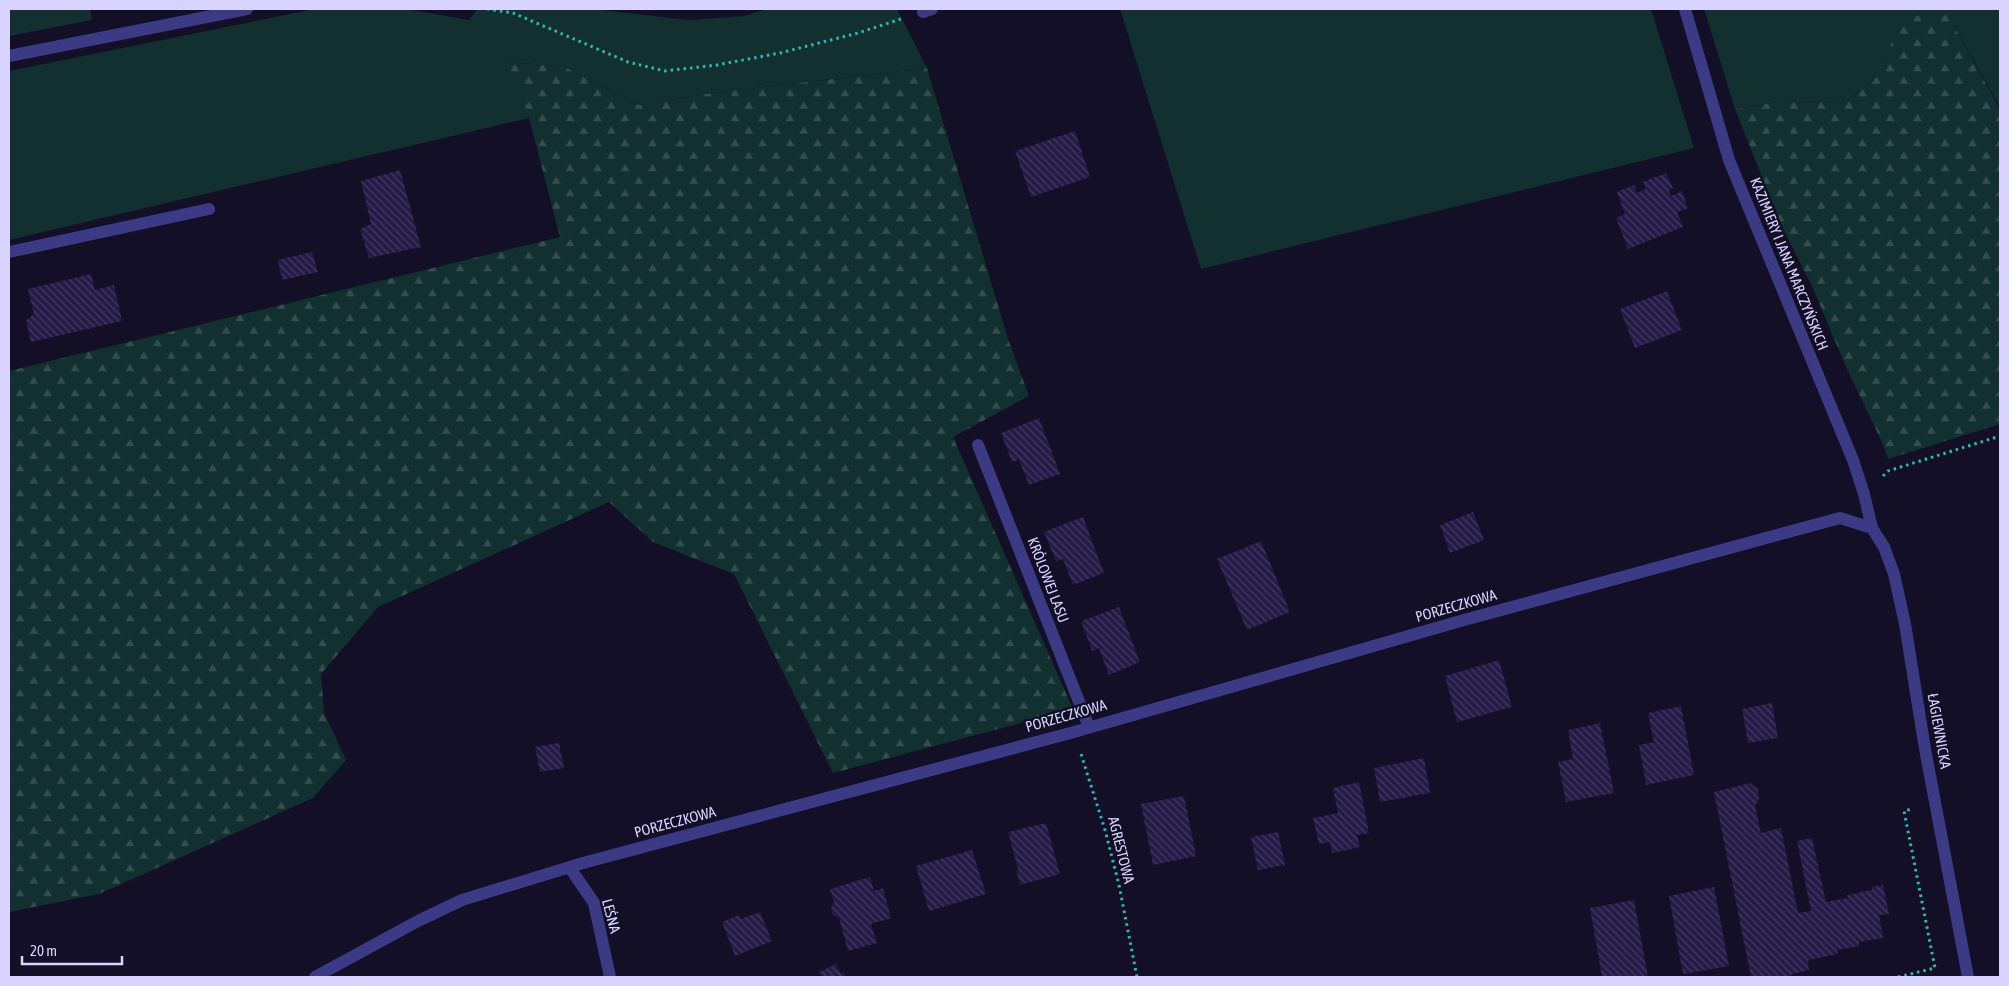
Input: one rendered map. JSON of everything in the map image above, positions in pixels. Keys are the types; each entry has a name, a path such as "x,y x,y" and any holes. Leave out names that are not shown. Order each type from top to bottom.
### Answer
{"street":[{"path":"9,56 246,9"},
{"name":"KAZIMIERY I JANA MARCZYŃSKICH","path":"1685,9 1729,160 1853,460 1872,528"},
{"path":"9,252 209,209"},
{"name":"KRÓLOWEJ LASU","path":"978,445 1089,727"},
{"name":"PORZECZKOWA","path":"314,977 418,921 462,900 593,860 1074,732 1464,620 1840,518 1872,528"},
{"name":"ŁAGIEWNICKA","path":"1872,528 1884,547 1894,574 1905,624 1968,977"},
{"name":"LEŚNA","path":"570,868 594,903 610,977"}],"path":[{"path":"487,9 513,13 628,62 665,72 717,65 780,53 858,33 927,10"},
{"path":"1864,494 1888,471 2000,436"},
{"name":"AGRESTOWA","path":"1074,732 1105,830 1137,977"},
{"path":"1898,977 1935,968 1904,810 1936,805"}],"green space":[{"path":"9,9 90,9 92,20 9,36"},
{"path":"315,9 406,9 469,20 477,9 593,9 688,20 744,16 767,9 897,9 927,68 713,93 639,105 563,66 505,62 529,118 9,240 9,71"},
{"path":"1120,9 1651,9 1694,148 1201,269"},
{"path":"1704,9 2000,9 2000,107 1948,15 1899,16 1884,71 1846,101 1779,102 1735,109"},
{"path":"1948,15 2000,109 2000,424 1888,459 1812,286 1782,227 1735,109 1779,102 1846,101 1884,71 1898,16"},
{"path":"504,62 563,66 639,105 713,93 927,68 1008,339 1029,396 953,437 1073,709 833,773 734,574 653,542 609,502 378,607 321,674 324,713 346,760 313,798 99,894 9,912 9,371 560,237 529,118"}],"building":[{"path":"1075,131 1090,177 1031,197 1015,151"},
{"path":"400,170 421,247 369,258 360,229 371,224 361,181"},
{"path":"1666,173 1673,188 1669,190 1671,196 1682,191 1688,208 1677,212 1683,227 1628,249 1616,218 1625,214 1617,192 1634,185 1637,193 1646,189 1643,182"},
{"path":"312,252 318,272 282,280 278,260"},
{"path":"91,274 95,290 114,285 122,321 31,342 26,320 34,314 28,289"},
{"path":"1667,291 1682,330 1635,348 1620,309"},
{"path":"1039,418 1060,474 1029,485 1019,460 1012,462 1001,433"},
{"path":"1473,512 1484,540 1450,553 1440,525"},
{"path":"1083,517 1104,573 1073,585 1063,559 1056,561 1044,532"},
{"path":"1261,541 1290,612 1247,630 1217,559"},
{"path":"1119,607 1140,662 1109,675 1099,648 1092,651 1081,621"},
{"path":"1499,660 1512,707 1457,722 1445,676"},
{"path":"1772,703 1778,738 1748,743 1742,709"},
{"path":"1681,706 1694,775 1646,785 1639,745 1654,742 1648,713"},
{"path":"1600,723 1614,793 1566,802 1558,762 1573,759 1568,730"},
{"path":"559,743 564,768 540,772 535,747"},
{"path":"1424,758 1430,793 1380,802 1374,768"},
{"path":"1359,782 1369,833 1357,835 1360,847 1332,853 1330,842 1319,844 1313,818 1338,813 1333,788"},
{"path":"1750,783 1758,789 1759,799 1755,806 1761,833 1781,828 1798,913 1811,911 1797,841 1812,838 1826,902 1848,898 1847,895 1872,890 1872,887 1883,885 1889,914 1879,915 1883,938 1859,942 1859,946 1837,950 1838,954 1808,960 1809,970 1792,974 1790,977 1751,977 1714,792"},
{"path":"1184,796 1196,856 1153,865 1141,804"},
{"path":"1046,823 1060,874 1020,885 1016,870 1018,869 1008,832"},
{"path":"1278,832 1285,865 1258,870 1251,837"},
{"path":"972,850 986,894 929,911 916,866"},
{"path":"870,877 874,891 883,888 891,918 871,924 877,943 848,951 839,918 833,915 831,909 834,902 830,889"},
{"path":"1714,887 1729,966 1683,974 1669,896"},
{"path":"1634,900 1648,977 1602,977 1590,908"},
{"path":"760,912 772,941 735,956 722,922 739,915 741,919"},
{"path":"836,964 841,974 843,972 846,977 822,977 819,972"}]}
